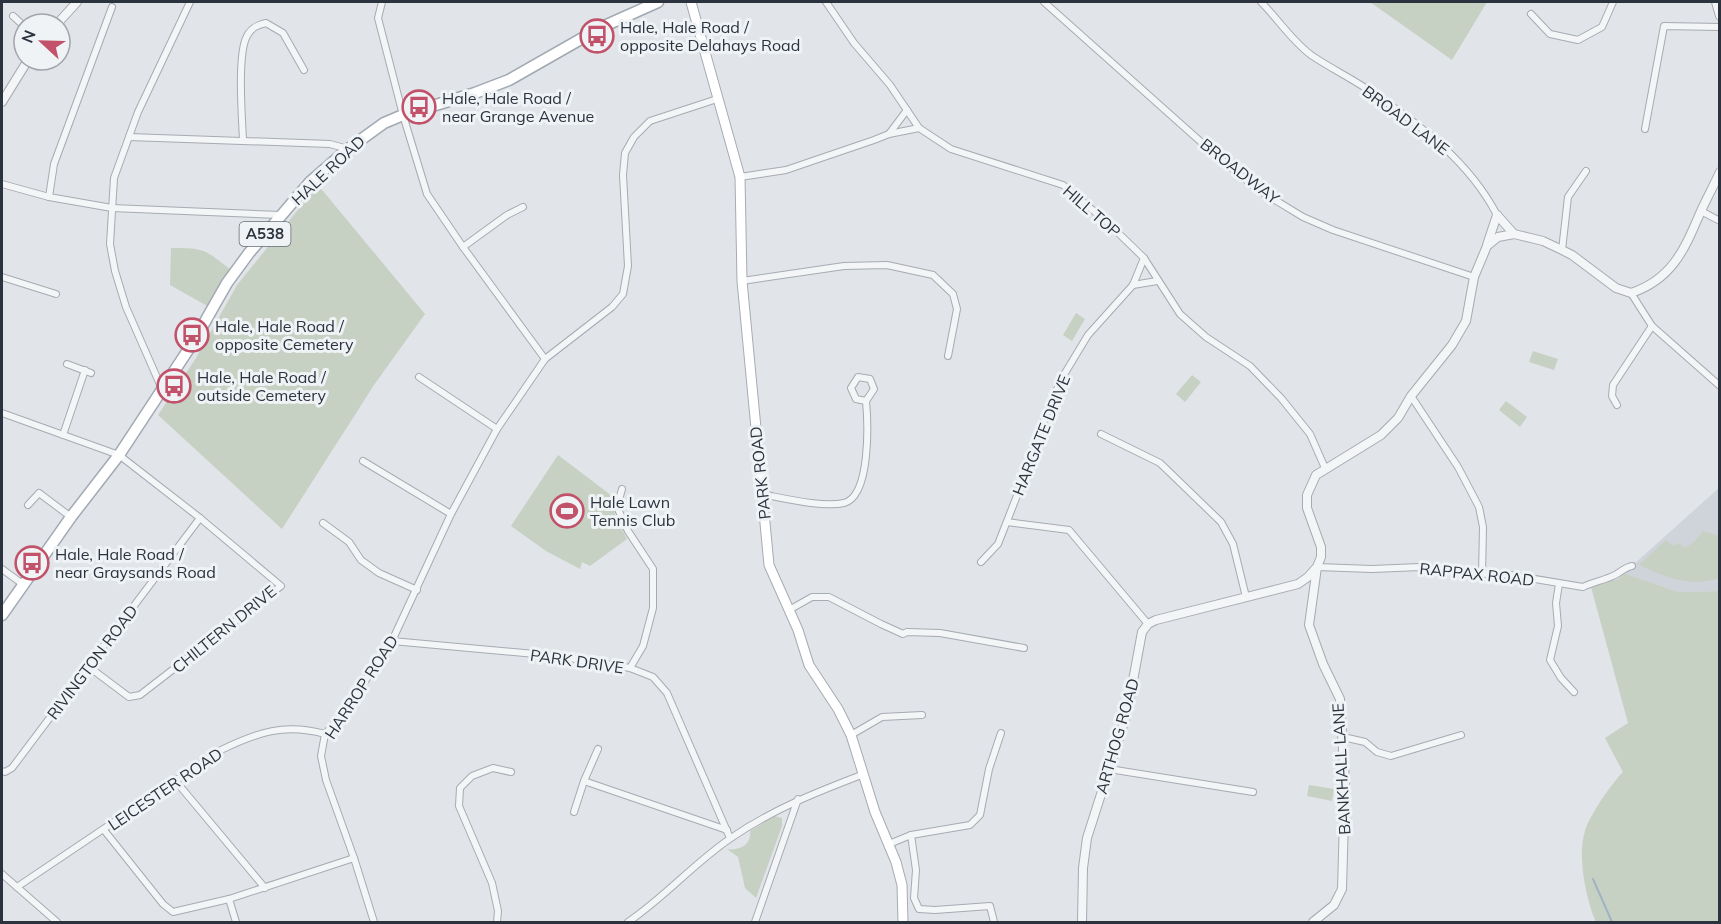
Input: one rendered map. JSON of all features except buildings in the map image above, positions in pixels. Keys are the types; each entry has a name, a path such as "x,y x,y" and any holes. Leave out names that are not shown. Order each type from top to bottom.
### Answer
{"main road":[{"name":"HALE ROAD","path":"2,615 71,517 119,455 194,341 227,283 310,182 370,132 403,115 510,80 602,27 658,2"},
{"name":"PARK ROAD","path":"691,2 740,177 742,281 769,565 789,610 809,665 838,709 851,735 875,812 890,844 902,885 903,922"}],"street":[{"path":"162,389 126,307 115,271 110,244 114,178 158,66 190,2"},
{"path":"382,2 378,18 403,115 428,194 463,247 545,359"},
{"name":"HILL TOP","path":"826,2 854,43 890,85 919,128 951,148 1063,185 1108,223 1144,258 1180,314 1206,337 1251,366 1281,398 1310,434 1326,468"},
{"name":"BROADWAY","path":"1044,2 1257,189 1303,217 1333,230 1474,277"},
{"name":"BROAD LANE","path":"1261,2 1293,39 1311,54 1370,91 1438,141 1478,184 1497,215 1514,234"},
{"path":"1531,14 1550,34 1578,40 1602,27 1613,2"},
{"path":"1716,2 1719,16"},
{"path":"49,197 54,164 112,7"},
{"path":"243,140 242,54 245,38 251,29 266,23 278,29 304,70"},
{"path":"1646,129 1664,26 1719,27"},
{"path":"2,102 21,72"},
{"name":"HARROP ROAD","path":"374,922 326,780 321,756 325,734 342,715 392,641 451,514 497,429 545,359 612,307 623,294 628,266 623,175 625,153 634,137 650,121 717,99"},
{"path":"889,134 907,110"},
{"path":"740,177 786,170 889,134 919,128"},
{"path":"129,137 330,144 348,149"},
{"path":"1562,250 1568,197 1586,171"},
{"path":"1631,293 1655,281 1673,266 1684,250 1719,172"},
{"path":"2,184 49,197 112,208 281,215"},
{"path":"463,247 507,215 523,207"},
{"path":"1701,211 1719,221"},
{"name":"BANKHALL LANE","path":"1313,922 1334,906 1342,889 1345,830 1340,699 1323,664 1309,625 1321,547 1307,508 1307,495 1316,475 1381,435 1398,418 1411,396 1452,345 1466,321 1474,277 1494,231 1497,215"},
{"path":"1487,246 1498,237 1514,234 1543,241 1562,250 1616,288 1631,293 1652,326 1719,386"},
{"name":"HARGATE DRIVE","path":"981,562 998,544 1062,378 1088,335 1133,285 1144,258"},
{"path":"742,281 855,266 887,265 933,275 953,294 957,309 948,356"},
{"path":"2,277 56,294"},
{"path":"1133,285 1157,281"},
{"path":"1617,405 1612,392 1616,378 1652,326"},
{"path":"63,435 88,371 67,364"},
{"path":"419,377 497,429"},
{"path":"1411,396 1458,467 1479,507 1483,527 1482,574"},
{"path":"761,495 829,504 846,503 858,492 863,472 869,423 866,400"},
{"name":"CHILTERN DRIVE","path":"2,413 119,455 200,518 280,586 140,695 129,697 89,667"},
{"path":"1101,434 1160,463 1221,522 1233,544 1246,597"},
{"path":"363,461 451,514"},
{"path":"622,489 617,507 628,531 653,569 653,608 643,646 630,668"},
{"path":"28,505 39,493 71,517"},
{"name":"RIVINGTON ROAD","path":"2,771 5,772 12,768 200,518"},
{"path":"1007,522 1069,530 1148,624 1156,620 1298,584 1317,567"},
{"path":"323,523 349,542 361,560 379,573 417,590"},
{"name":"RAPPAX ROAD","path":"1317,567 1372,569 1420,567 1511,575 1583,587 1590,582 1613,576 1628,566 1632,566"},
{"path":"2,569 24,586"},
{"path":"1558,584 1556,603 1558,626 1550,660 1561,678 1574,692"},
{"path":"789,610 812,597 829,597 903,634 907,632 939,633 1024,648"},
{"name":"ARTHOG ROAD","path":"1082,922 1085,852 1092,819 1127,713 1142,632 1148,624"},
{"name":"PARK DRIVE","path":"392,641 557,656 630,668 653,677 667,693 730,838"},
{"path":"851,735 882,717 922,715"},
{"name":"LEICESTER ROAD","path":"17,887 105,830 174,779 221,750 253,734 286,729 309,730 325,734"},
{"path":"890,844 911,835 970,825 980,815 989,769 1001,733"},
{"path":"1343,737 1365,742 1377,752 1391,756 1461,735"},
{"path":"574,812 598,749"},
{"path":"497,922 498,912 492,883 459,806 460,788 472,776 493,768 511,772"},
{"path":"1109,769 1253,792"},
{"path":"628,922 652,906 730,838 768,814 798,799 864,774"},
{"path":"174,779 265,888"},
{"path":"584,781 727,830"},
{"path":"755,922 798,799"},
{"path":"105,830 163,904 173,912 229,899 354,858"},
{"path":"911,835 916,870 914,898 919,909 990,906 994,922"},
{"path":"2,874 57,922"},
{"path":"229,899 236,922"}],"shaded area":[{"path":"1719,488 1719,591 1678,592 1624,573"}],"green space":[{"path":"1370,2 1487,2 1452,60"},
{"path":"318,185 425,314 374,385 282,529 158,415 196,358 237,285"},
{"path":"171,248 191,248 204,251 231,270 209,307 170,285"},
{"path":"1076,313 1085,319 1072,341 1063,335"},
{"path":"1533,351 1558,359 1554,370 1529,362"},
{"path":"1192,375 1201,382 1185,402 1176,394"},
{"path":"1506,401 1527,417 1520,427 1499,410"},
{"name":"Hale Lawn Tennis Club","path":"558,455 612,496 615,516 627,539 590,566 582,562 580,569 546,551 511,526"},
{"path":"1703,531 1719,536 1719,578 1699,582 1678,580 1639,565 1666,540 1673,546 1678,543 1685,548 1694,542"},
{"path":"1624,573 1678,592 1719,591 1719,922 1596,922 1589,902 1582,865 1585,831 1601,800 1623,772 1605,738 1628,723 1591,587 1618,579"},
{"path":"1309,785 1334,789 1332,801 1307,796"},
{"path":"775,816 782,818 782,826 756,898 745,888 738,857 727,849 744,846 749,840 750,831"}],"waterway":[{"path":"1593,879 1612,922"}],"place":[{"name":"Hale, Hale Road / opposite Delahays Road","path":"597,36"},
{"name":"Hale, Hale Road / near Grange Avenue","path":"419,107"},
{"name":"Hale, Hale Road / opposite Cemetery","path":"192,335"},
{"name":"Hale, Hale Road / outside Cemetery","path":"174,386"},
{"name":"Hale Lawn Tennis Club","path":"567,511"},
{"name":"Hale, Hale Road / near Graysands Road","path":"32,563"}]}
